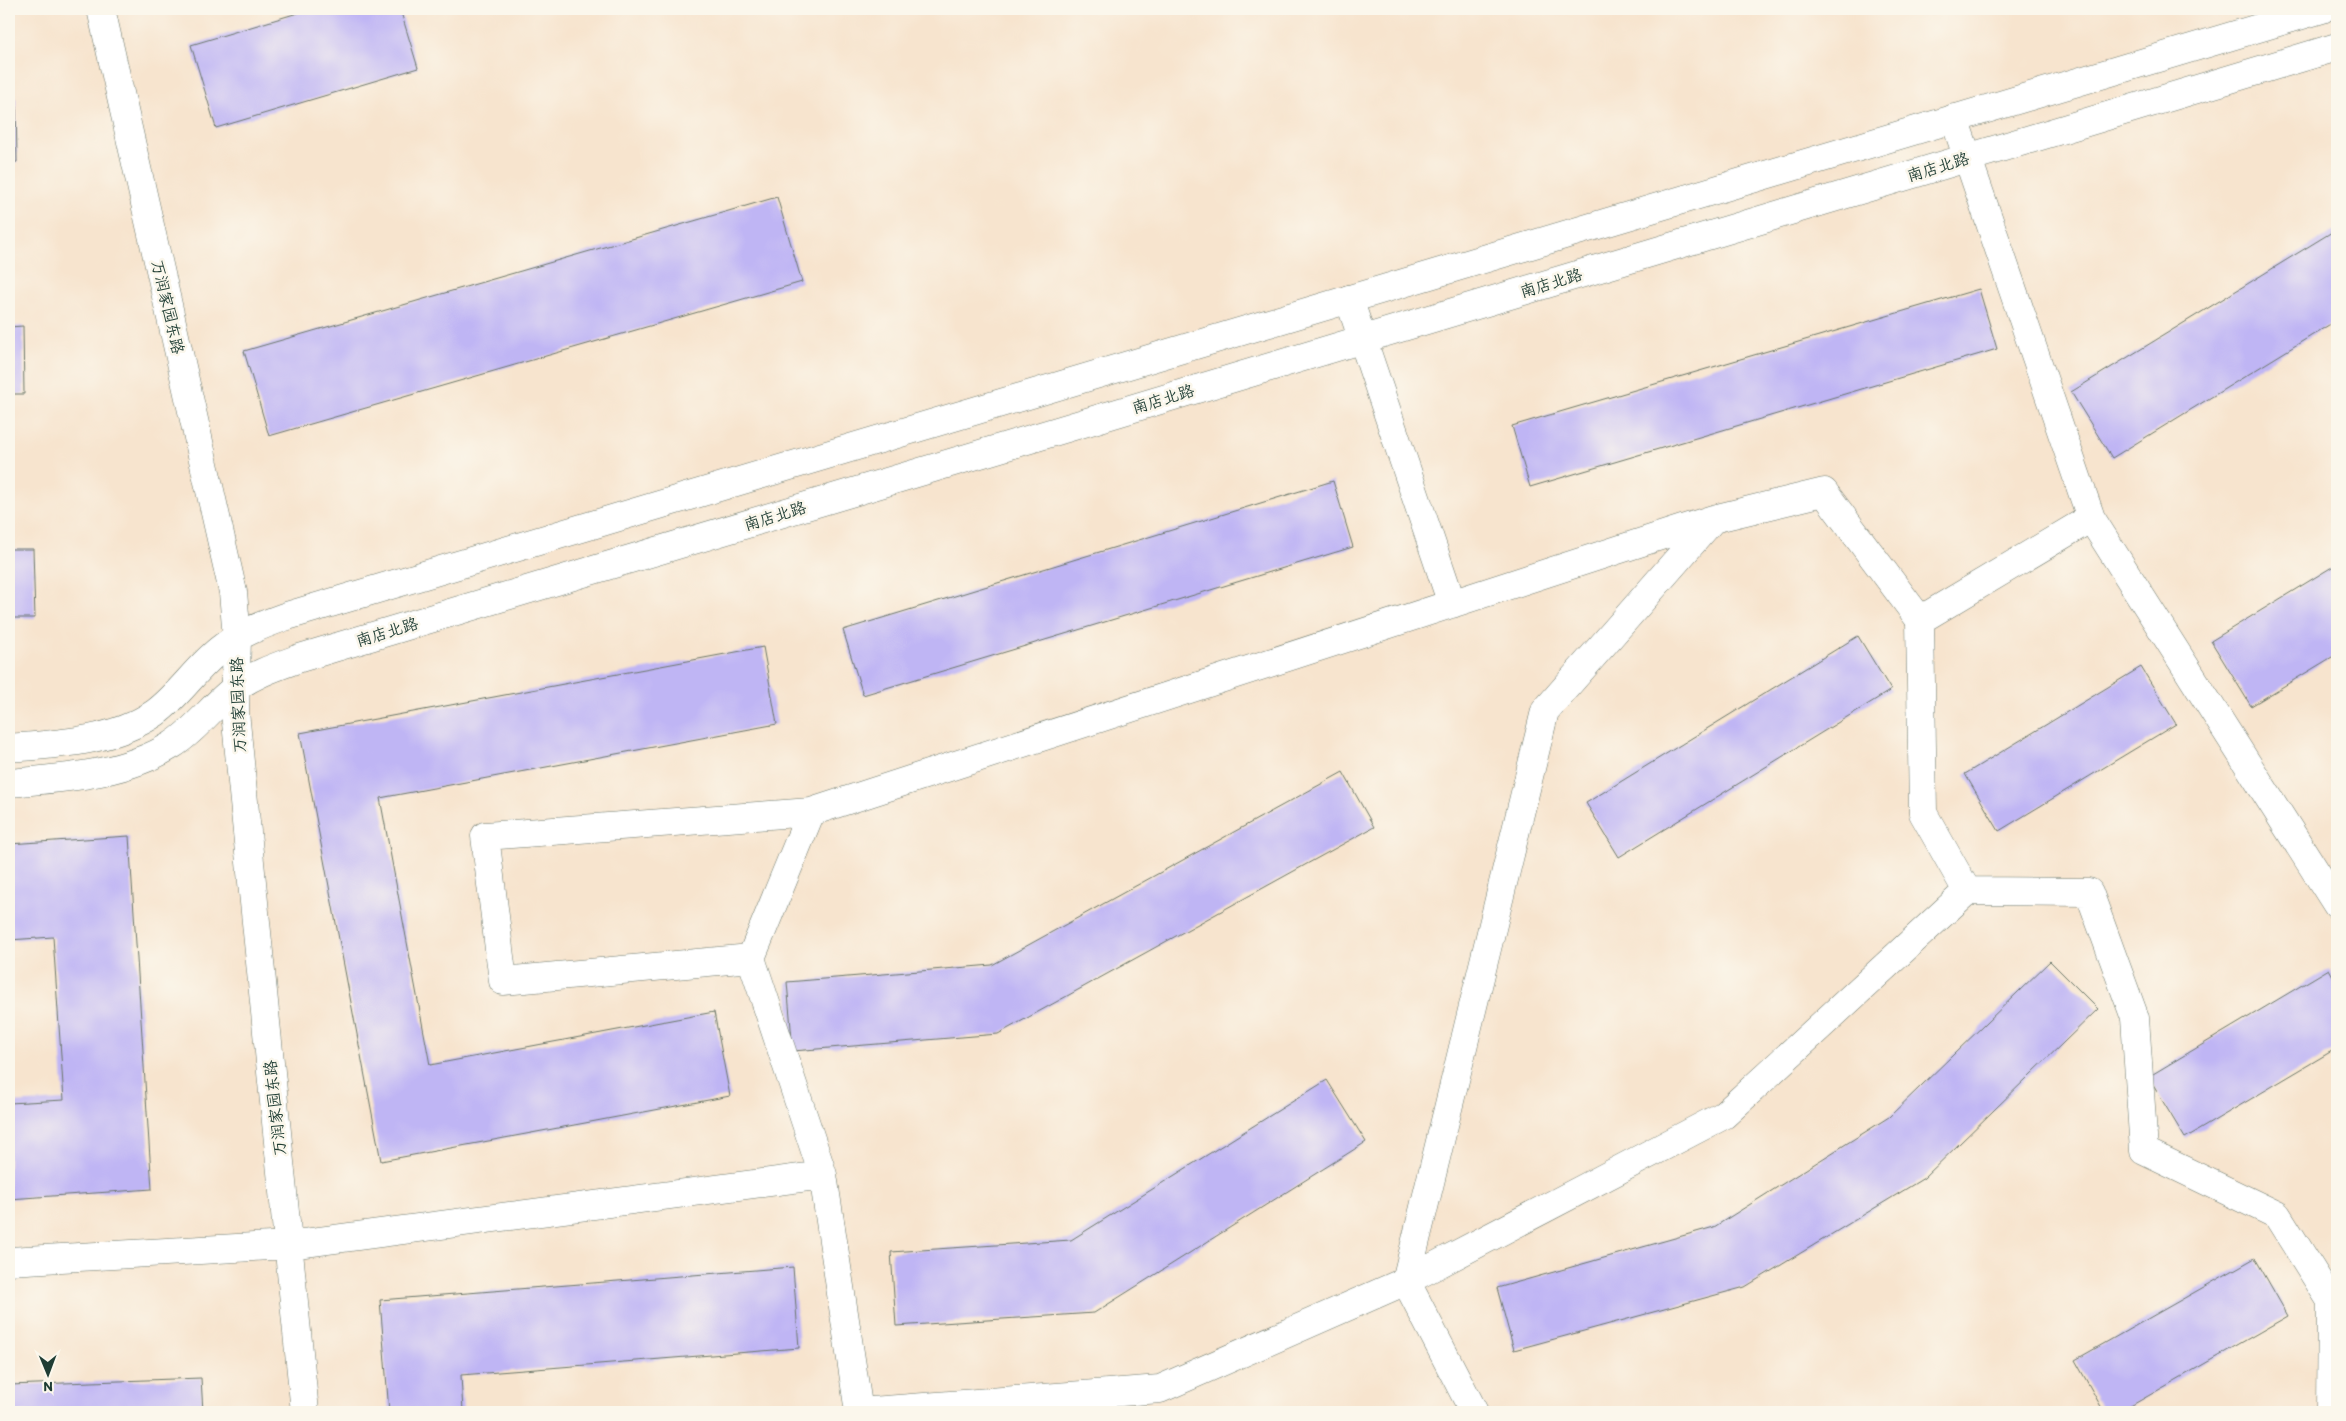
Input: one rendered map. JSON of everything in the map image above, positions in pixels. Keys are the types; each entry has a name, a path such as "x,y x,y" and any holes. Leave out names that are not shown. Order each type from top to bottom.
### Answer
{"street":[{"name":"万润家园东路","path":"101,9 233,592 236,638 235,689 305,1412"},
{"path":"9,748 100,737 121,731 155,713 222,647 253,629 287,616 2322,9"},
{"name":"南店北路","path":"9,783 98,772 145,758 183,736 235,689 255,676 300,658 2337,47"},
{"path":"1954,118 2091,518 2337,905"},
{"path":"1349,299 1452,604"},
{"path":"751,958 503,981 485,836 811,812 1713,520 1824,492 1920,620 1923,813 1967,891"},
{"path":"1920,620 2091,518"},
{"path":"1474,1412 1406,1281 1545,711 1713,520"},
{"path":"811,812 751,958 823,1175 859,1412 1160,1389 1406,1281 1724,1115 1967,891 2089,892 2134,1018 2144,1151 2277,1215 2332,1301 2330,1412"},
{"path":"9,1261 289,1245 823,1175"}],"building":[{"path":"311,9 400,9 418,68 216,128 191,45"},
{"path":"9,98 16,98 17,162 9,163"},
{"path":"777,197 802,282 269,436 244,351"},
{"path":"2337,229 2337,320 2112,458 2071,392"},
{"path":"1979,289 1997,349 1530,487 1512,426"},
{"path":"23,326 24,394 9,394 9,327"},
{"path":"1333,481 1353,547 863,695 843,630"},
{"path":"9,549 33,549 35,618 9,618"},
{"path":"2337,564 2337,654 2251,706 2211,641"},
{"path":"1858,636 1891,690 1619,857 1586,803"},
{"path":"763,647 777,724 380,798 430,1065 714,1012 730,1096 381,1161 300,733"},
{"path":"2141,667 2176,724 1999,831 1965,774"},
{"path":"1343,772 1374,827 998,1034 793,1051 787,982 992,965"},
{"path":"129,836 152,1189 9,1199 9,1103 64,1100 53,937 9,940 9,844"},
{"path":"2050,961 2098,1009 1924,1178 1745,1287 1514,1350 1497,1288 1714,1227 1889,1117"},
{"path":"2329,969 2337,983 2337,1048 2185,1138 2148,1077"},
{"path":"1327,1080 1366,1142 1094,1313 896,1326 891,1252 1071,1240"},
{"path":"2255,1258 2288,1316 2120,1412 2104,1412 2075,1360"},
{"path":"793,1267 799,1348 461,1375 463,1412 389,1412 380,1300"},
{"path":"201,1378 203,1412 9,1412 9,1385"}]}
